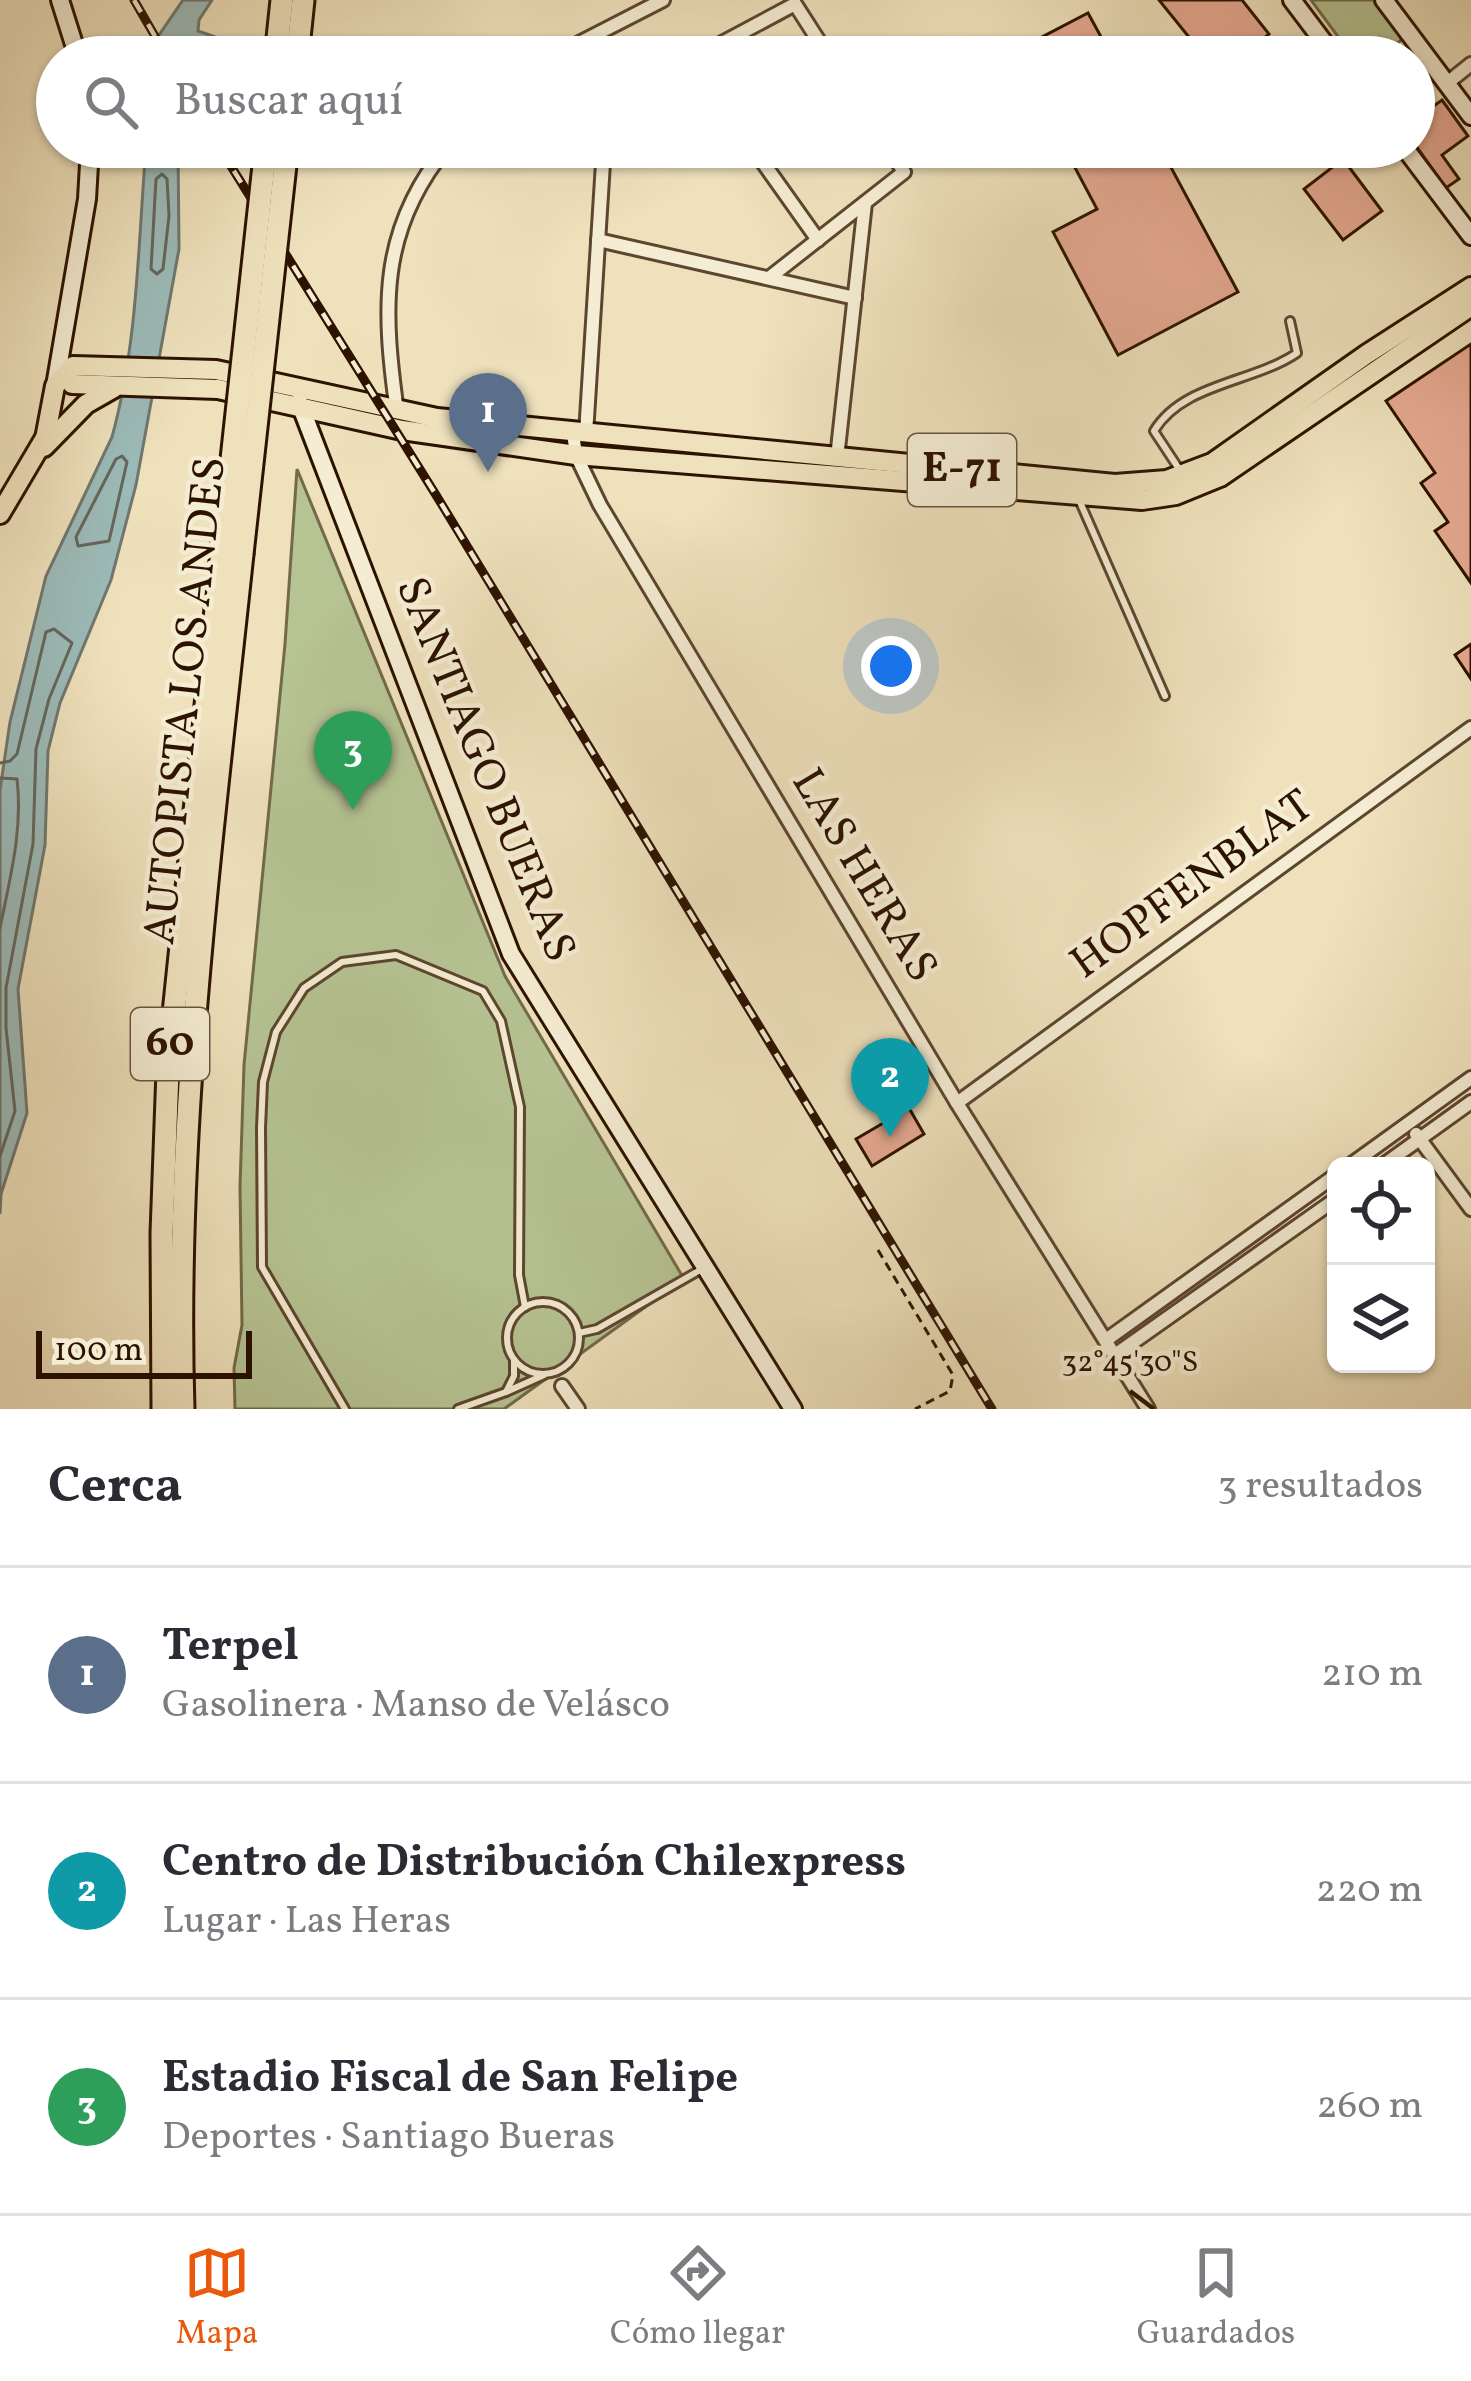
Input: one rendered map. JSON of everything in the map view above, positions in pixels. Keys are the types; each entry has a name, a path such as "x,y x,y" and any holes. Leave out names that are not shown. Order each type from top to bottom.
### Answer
{"highway":[{"path":"278,36 282,0"},
{"path":"299,36 303,0"},
{"name":"AUTOPISTA LOS ANDES","path":"183,1409 182,1215 190,1072 264,168"},
{"name":"AUTOPISTA LOS ANDES","path":"163,1409 162,1232 168,1071 284,168"}],"main road":[{"name":"E-71","path":"217,379 303,409 1132,485 1184,476 1226,454 1471,286"},
{"name":"E-71","path":"217,379 291,388 399,420 576,455 1142,500 1206,484 1471,306"},
{"path":"65,374 106,367 217,379"},
{"path":"65,374 119,386 217,379"},
{"path":"0,514 41,446 65,374"},
{"path":"41,446 86,404 119,386"}],"street":[{"path":"60,0 71,36"},
{"path":"593,36 663,0"},
{"path":"1292,0 1319,36"},
{"path":"1384,0 1411,36"},
{"path":"735,36 795,4 816,36"},
{"path":"1446,84 1471,64"},
{"path":"1435,69 1471,116"},
{"path":"65,374 88,168"},
{"path":"399,420 387,308 392,254 413,194 432,168"},
{"name":"LAS HERAS","path":"603,168 576,455 600,505 957,1103 1148,1409"},
{"path":"767,168 818,240"},
{"path":"769,278 904,172 901,168"},
{"path":"1420,168 1471,236"},
{"path":"837,458 865,203"},
{"path":"598,240 855,298"},
{"name":"SANTIAGO BUERAS","path":"291,388 511,954 793,1409"},
{"name":"HOPFENBLAT","path":"957,1103 1471,728"},
{"path":"1361,1157 1471,1078"},
{"path":"1395,1157 1471,1102"},
{"path":"1408,1123 1471,1209"},
{"path":"1106,1340 1327,1181"},
{"path":"1115,1355 1327,1204"},
{"path":"562,1386 578,1409"}],"lane":[{"path":"1184,476 1156,438 1154,431 1165,414 1204,392 1278,366 1297,353 1290,321"},
{"path":"1078,496 1165,696"},
{"path":"345,1409 262,1267 261,1128 263,1082 276,1032 304,988 342,962 396,955 483,991 501,1022 520,1107 519,1275 525,1307"},
{"path":"579,1333 597,1329 705,1268"},
{"path":"458,1409 506,1392 572,1360 579,1333 563,1308 544,1302 525,1307 510,1324 507,1336 514,1376 506,1392"},
{"path":"513,1357 528,1370 547,1374"}],"path":[{"path":"878,1250 952,1375 950,1391 914,1409"}],"green space":[{"path":"1311,0 1378,0 1404,36 1338,36"},
{"path":"297,469 505,976 684,1279 504,1409 235,1409 234,1368 242,1325 244,1065"}],"water":[{"path":"183,0 212,0 199,20 198,31 212,36 158,36"},
{"path":"145,168 178,168 179,249 136,485 111,580 60,703 48,751 45,845 18,989 27,1113 1,1194 0,1214 0,790 10,722 46,576 112,437 136,293"}],"building":[{"path":"1159,0 1242,0 1269,34 1267,36 1188,36"},
{"path":"1088,13 1101,36 1044,36"},
{"path":"1442,100 1468,136 1442,155 1459,179 1446,188 1432,168 1435,105"},
{"path":"1075,168 1171,168 1238,292 1118,355 1053,232 1097,209"},
{"path":"1331,168 1350,168 1382,211 1343,240 1304,189"},
{"path":"1471,344 1471,583 1435,531 1448,522 1421,483 1435,473 1386,401"},
{"path":"1471,644 1471,679 1455,655"},
{"path":"909,1108 924,1134 872,1166 856,1139"}],"railway":[{"path":"134,0 155,36"},
{"path":"232,168 992,1409"}],"place":[{"name":"Terpel","path":"488,472"},
{"name":"Estadio Fiscal de San Felipe","path":"353,810"},
{"name":"Centro de Distribución Chilexpress","path":"890,1137"}]}
